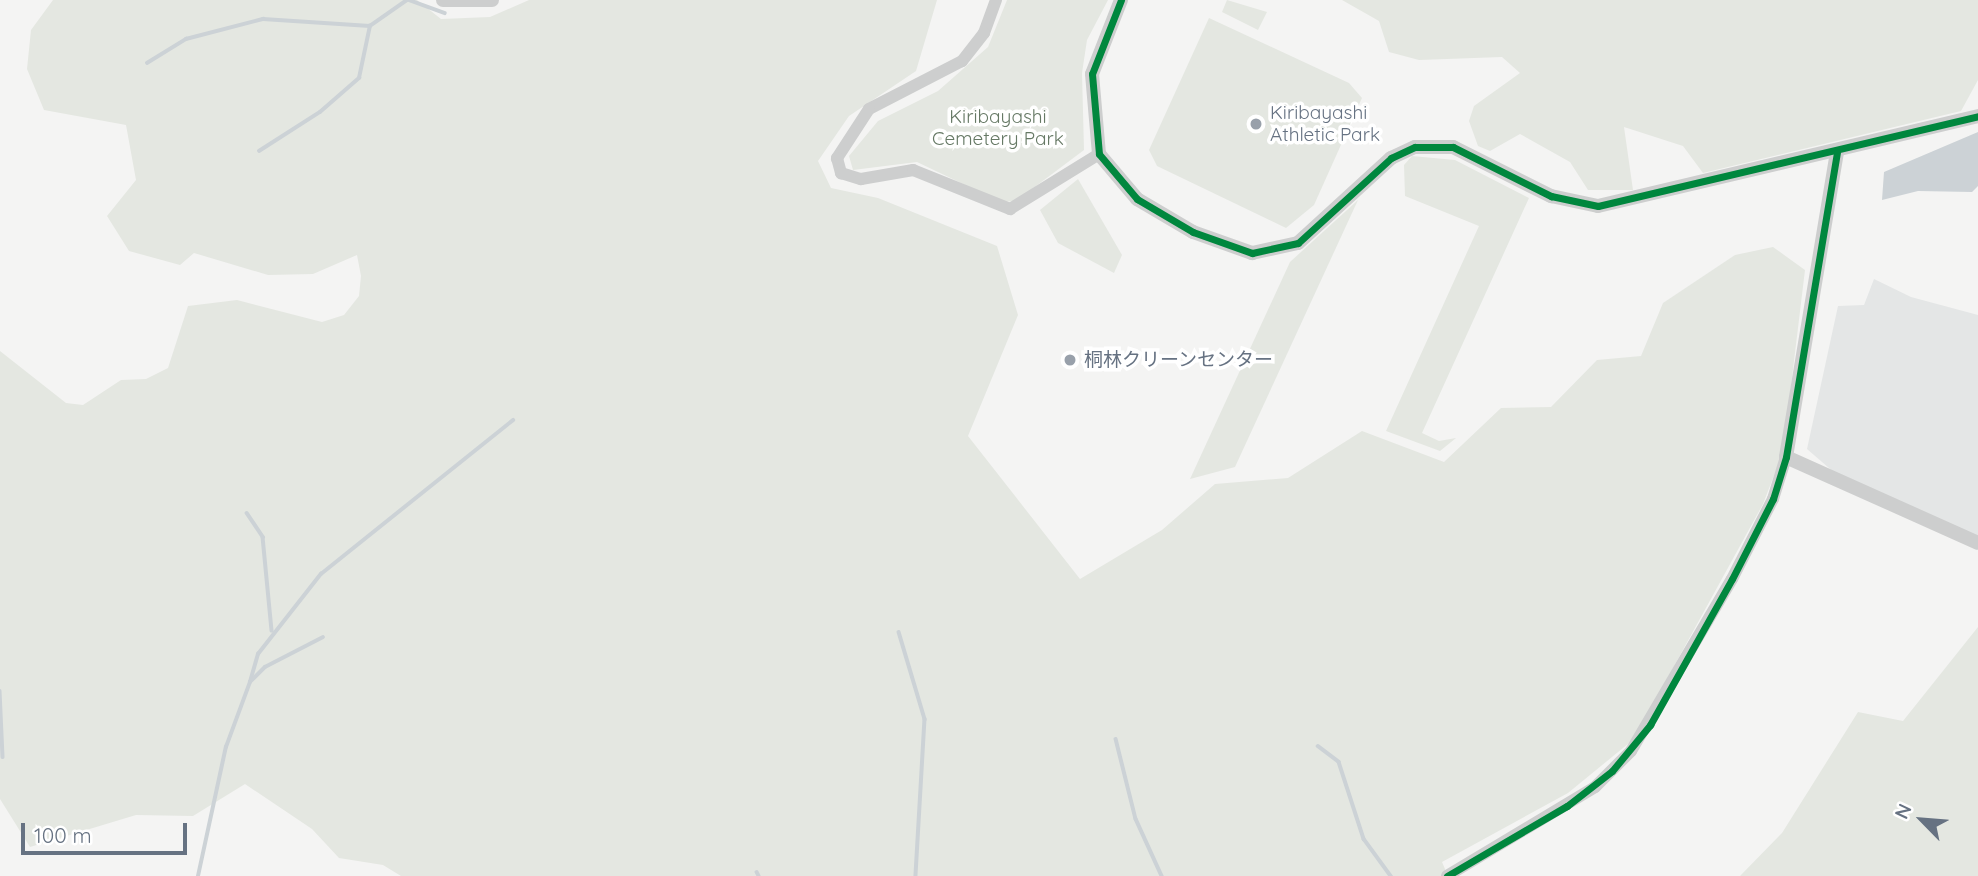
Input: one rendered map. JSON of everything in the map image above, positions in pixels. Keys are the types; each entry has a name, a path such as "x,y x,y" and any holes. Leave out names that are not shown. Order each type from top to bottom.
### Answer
{"street":[{"path":"443,0 492,0"},
{"path":"996,0 984,33 962,61 869,109 837,158 841,173 861,179 914,170 1010,209 1099,154"},
{"path":"1121,0 1092,74 1099,154 1120,182 1158,211 1220,244 1264,253 1298,243 1391,158 1415,147 1453,147 1551,196 1598,206 1837,152 1978,116"},
{"path":"1447,876 1595,788 1631,751 1732,579 1773,499 1786,457 1837,152"},
{"path":"1786,457 1978,542"}],"shaded area":[{"path":"1978,132 1978,186 1972,192 1918,191 1882,200 1884,172"},
{"path":"1874,279 1911,297 1978,315 1978,538 1844,481 1807,449 1838,306 1864,305"}],"green space":[{"path":"53,0 417,0 441,19 490,17 529,0 937,0 916,71 849,116 818,161 831,188 878,198 997,246 1018,315 968,436 1080,579 1162,530 1215,484 1288,478 1362,431 1444,462 1501,408 1551,407 1597,360 1641,356 1663,303 1735,255 1773,247 1805,270 1783,452 1763,504 1634,739 1568,793 1442,862 1448,876 401,876 383,865 339,858 312,829 245,784 193,816 136,815 30,847 0,799 0,351 66,403 83,405 121,380 146,379 168,368 188,306 237,300 322,322 344,315 359,296 361,276 357,255 313,274 268,275 194,253 180,265 129,251 107,216 136,180 126,125 44,110 27,69 31,30"},
{"name":"Kiribayashi Cemetery Park","path":"1007,0 1108,0 1087,40 1082,73 1084,150 1016,201 1001,202 917,162 853,170 849,156 878,121 938,91 988,47"},
{"path":"1227,0 1267,12 1258,30 1222,12"},
{"path":"1342,0 1978,0 1978,80 1961,111 1703,173 1683,146 1624,127 1633,190 1588,190 1570,162 1520,134 1490,151 1478,146 1469,121 1474,106 1520,73 1502,57 1419,60 1389,52 1379,21"},
{"name":"Kiribayashi Athletic Park","path":"1209,18 1349,83 1362,98 1314,205 1286,228 1157,166 1149,150"},
{"path":"1412,156 1455,160 1529,198 1422,433 1439,441 1456,438 1440,451 1386,431 1479,226 1405,196 1404,165"},
{"path":"1078,179 1122,255 1114,273 1058,243 1040,210"},
{"path":"1358,200 1235,467 1190,479 1290,262"},
{"path":"1978,627 1978,876 1740,876 1782,833 1858,712 1903,721"}],"waterway":[{"path":"147,63 186,39 263,19 370,26 407,0"},
{"path":"409,0 445,13"},
{"path":"259,151 320,112 359,78 370,26"},
{"path":"250,682 258,654 321,574 513,420"},
{"path":"247,513 263,537 272,631"},
{"path":"899,632 925,719 916,876"},
{"path":"198,876 226,747 250,682 265,667 323,637"},
{"path":"0,691 3,757"},
{"path":"1116,739 1136,819 1162,876"},
{"path":"1318,746 1339,762 1364,839 1391,876"},
{"path":"757,872 759,876"}],"cycle path":[{"path":"1121,0 1092,74 1099,154 1137,199 1193,232 1252,253 1298,243 1391,158 1415,147 1453,147 1551,196 1598,206 1978,116"},
{"path":"1447,876 1567,806 1612,771 1650,725 1732,579 1773,499 1786,457 1837,152"}],"place":[{"name":"Kiribayashi Athletic Park","path":"1256,124"},
{"name":"桐林クリーンセンター","path":"1070,360"}]}
